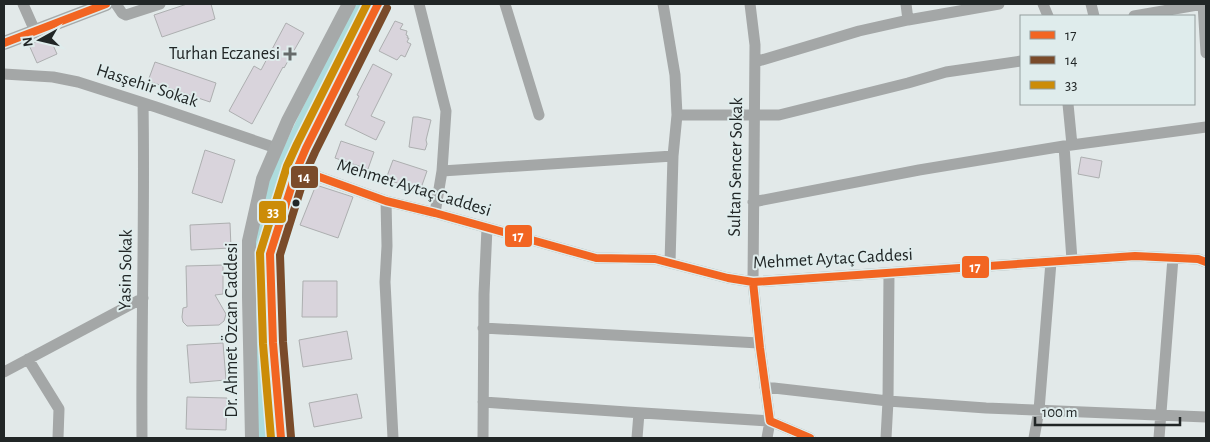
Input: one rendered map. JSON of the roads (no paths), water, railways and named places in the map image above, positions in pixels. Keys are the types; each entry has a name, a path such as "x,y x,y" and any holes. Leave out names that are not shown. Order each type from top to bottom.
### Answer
{"main road":[{"name":"Dr. Ahmet Özcan Caddesi","path":"252,438 248,241 263,179 276,148 288,121 349,4"},
{"path":"281,438 273,342 270,254 297,169 306,148 378,4"},
{"path":"4,43 98,5"}],"street":[{"path":"23,4 34,31"},
{"path":"116,4 122,14 126,15 160,4"},
{"path":"419,4 446,111 442,171 434,213"},
{"path":"505,4 539,115"},
{"path":"663,4 676,76 677,115 673,156 670,263"},
{"name":"Sultan Sencer Sokak","path":"750,4 755,45 753,282 770,421 767,438"},
{"path":"906,4 908,20"},
{"path":"755,62 858,31 999,4"},
{"path":"1140,15 1203,4 1206,52"},
{"path":"677,115 779,115 946,72 1020,61"},
{"name":"Hasşehir Sokak","path":"4,74 52,77 78,82 276,148"},
{"name":"Yasin Sokak","path":"142,438 144,103"},
{"path":"1068,105 1072,260"},
{"path":"753,202 920,170 1068,146 1206,127"},
{"path":"442,171 673,156"},
{"name":"Mehmet Aytaç Caddesi","path":"297,169 386,201 596,258 655,259 728,278 753,282 1135,256 1206,262"},
{"path":"386,201 385,282 393,438"},
{"path":"483,438 483,328 487,228"},
{"path":"1159,438 1172,258"},
{"path":"1034,438 1039,410 1051,262"},
{"path":"886,438 889,273"},
{"path":"4,372 143,298"},
{"path":"483,328 759,343"},
{"path":"28,360 59,409 58,438"},
{"path":"765,387 986,408 1206,416"},
{"path":"483,402 770,421 810,438"},
{"path":"637,438 640,413"}],"place":[{"name":"Turhan Eczanesi","path":"290,54"}]}
